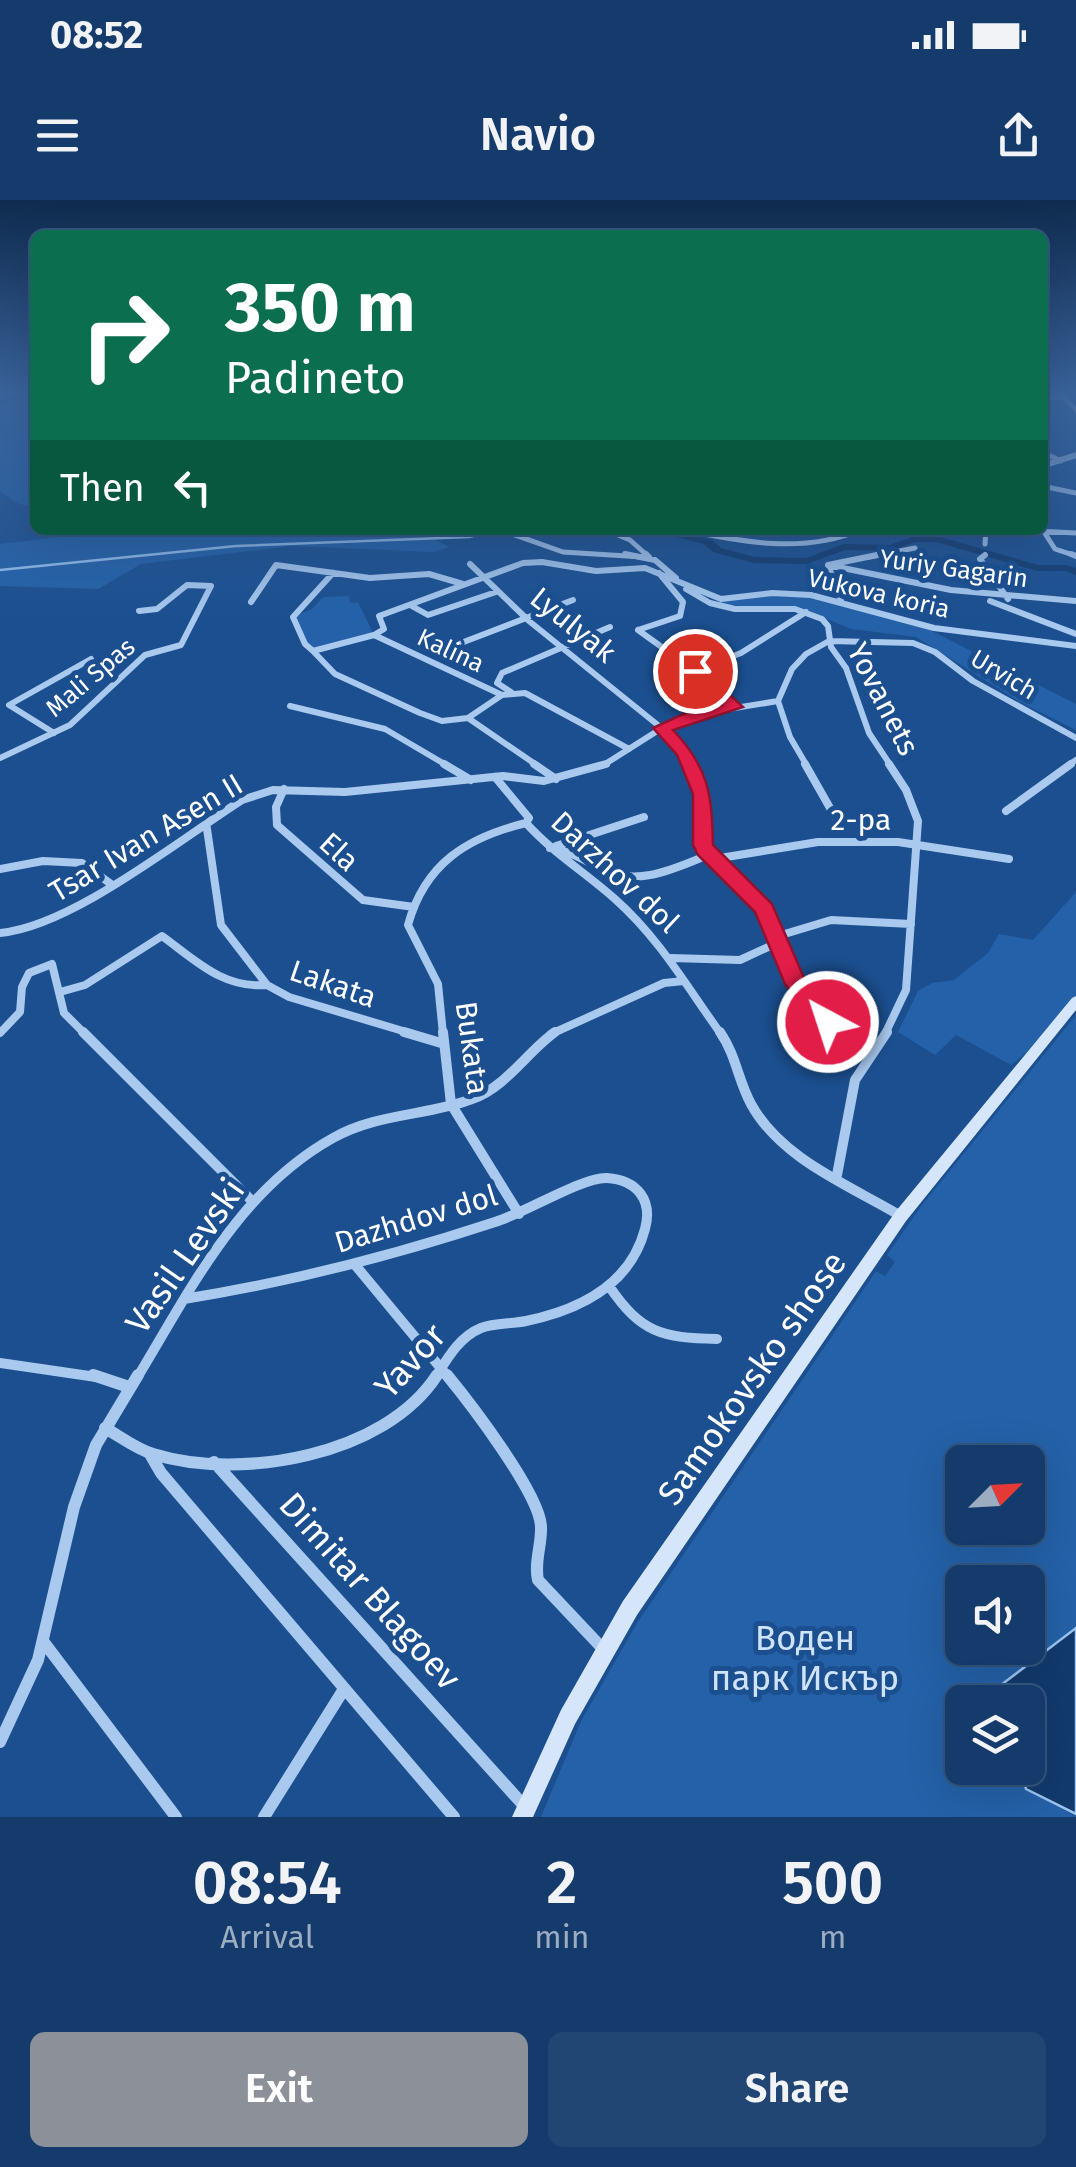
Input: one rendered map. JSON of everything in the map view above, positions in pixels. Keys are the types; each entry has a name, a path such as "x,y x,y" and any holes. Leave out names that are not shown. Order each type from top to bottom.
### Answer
{"main road":[{"name":"Samokovsko shose","path":"524,1812 604,1650 901,1216 1076,1001"}],"street":[{"path":"1066,490 1072,484"},
{"path":"1048,487 1076,493"},
{"path":"1048,532 1076,533"},
{"path":"515,535 562,552 650,558 666,564 694,596 710,603 735,609 806,612"},
{"path":"625,535 650,558"},
{"path":"712,535 745,541 789,542 841,539 849,535"},
{"path":"985,544 986,535"},
{"path":"1046,535 1055,549 1076,556"},
{"path":"841,600 828,565 915,548"},
{"path":"985,555 980,560 1008,599"},
{"path":"384,629 379,616 532,562 587,570 656,570 677,580"},
{"name":"Lyulyak","path":"470,564 496,592 662,728 686,754 702,794 703,845 711,857"},
{"path":"251,602 276,565 394,578 423,572 463,584"},
{"name":"Yuriy Gagarin","path":"828,565 883,580 979,596 1076,602"},
{"path":"656,570 680,596 684,607 680,616 638,630 695,671 734,707"},
{"path":"333,573 292,617 305,644 335,674 442,721 468,718 502,695"},
{"name":"Vukova koria","path":"677,580 708,596 730,600 788,593 841,600 888,618 934,628 1076,646"},
{"name":"Mali Spas","path":"0,758 70,725 145,655 181,645 211,586 187,584 176,589 158,609 139,611"},
{"path":"410,604 430,615 496,592"},
{"path":"979,596 1076,634"},
{"path":"461,644 525,615 574,600"},
{"path":"695,671 741,653 806,612"},
{"name":"Yovanets","path":"806,612 828,626 829,641 846,668 869,733 906,790 918,821 906,990 851,1096 837,1175"},
{"path":"513,694 497,682 502,672 610,627"},
{"name":"Kalina","path":"374,636 384,629"},
{"path":"313,650 374,636"},
{"name":"Kalina","path":"374,636 502,695 525,692"},
{"path":"838,822 790,737 778,701 792,669 806,654 829,641 913,642"},
{"name":"Urvich","path":"913,642 935,652 972,681 1076,738"},
{"path":"54,734 9,705 91,659"},
{"path":"525,692 629,749"},
{"path":"468,718 556,778 603,766 662,728 698,714 778,701"},
{"path":"290,706 384,729 471,780"},
{"path":"1006,812 1076,760"},
{"name":"Tsar Ivan Asen II","path":"0,933 42,926 242,800 284,789 344,792 495,777 556,778"},
{"name":"Darzhov dol","path":"495,777 529,818 526,823 548,847 616,900 672,958 733,1050 750,1102 764,1125 794,1153 901,1216"},
{"name":"Ela","path":"284,789 276,806 277,825 362,900 414,907"},
{"path":"548,847 644,817"},
{"name":"Lakata","path":"206,822 221,925 267,985 289,997 441,1043"},
{"path":"414,907 457,846 486,833 526,823"},
{"name":"2-ра","path":"548,847 571,852 607,872 631,878 711,857 818,842 916,842 1009,859"},
{"path":"711,857 757,899 803,995 839,1033 870,1054"},
{"path":"0,869 44,862 82,863 110,884"},
{"name":"Bukata","path":"414,907 409,931 438,984 450,1104 519,1214"},
{"path":"672,958 740,960 779,939 831,920 911,924"},
{"path":"60,992 85,985 162,936 186,958 236,983 267,985"},
{"path":"0,1033 20,1012 21,983 42,964 55,966 64,1013 250,1200"},
{"name":"Vasil Levski","path":"0,1742 44,1641 79,1492 105,1428 250,1200 298,1160 346,1131 384,1117 474,1099 492,1089 542,1040 563,1026 664,983 684,981"},
{"name":"Dazhdov dol","path":"184,1299 356,1266 519,1214 578,1185 610,1178 631,1186 646,1206"},
{"name":"Yavor","path":"214,1462 286,1458 366,1437 415,1406 442,1366 481,1328 566,1311 609,1286 626,1271 644,1240 649,1225 646,1206"},
{"path":"356,1266 491,1430 541,1523 538,1580 604,1650"},
{"path":"609,1286 646,1330 670,1337 717,1338"},
{"path":"0,1363 97,1376 128,1387"},
{"path":"105,1428 150,1454 214,1462"},
{"path":"150,1454 160,1473 454,1817"},
{"name":"Dimitar Blagoev","path":"214,1462 524,1812"},
{"path":"44,1641 176,1817"},
{"path":"264,1817 344,1689"}],"green space":[{"path":"0,467 30,467 30,507 0,491"},
{"path":"76,535 426,535 449,547 434,552 292,546 141,564 98,589 0,586 0,544"},
{"path":"772,594 812,595 926,628 1076,704 1076,730 1020,702 916,637 851,629 812,613 712,603"},
{"path":"349,596 350,603 358,602 374,635 313,651 305,644 293,617 312,609 323,597"},
{"path":"1076,892 1076,995 1011,1065 956,1035 935,1055 898,1032 918,991 932,983 954,980 988,953 999,934 1033,940"},
{"name":"Воден парк Искър","path":"1076,1015 1076,1628 1045,1652 1045,1565 945,1565 945,1665 1027,1665 1001,1685 945,1685 945,1785 1025,1785 1076,1817 541,1817 581,1721 637,1623 876,1271 885,1276 895,1262 887,1255 922,1205"}],"shaded area":[{"path":"1076,1628 1076,1814 1026,1789 1025,1785 1045,1785 1045,1685 1001,1685 1027,1665 1045,1665 1045,1652"}],"waterway":[{"path":"0,570 236,546 477,535"},
{"path":"676,535 708,542 717,550 754,560 807,561 844,547 891,548 914,539 937,539 1037,568 1076,572"}],"route":[{"path":"695,671 734,707 698,714 662,728 686,754 702,794 703,845 708,855 739,880 764,909 775,927 782,956 796,984 828,1022"}]}
